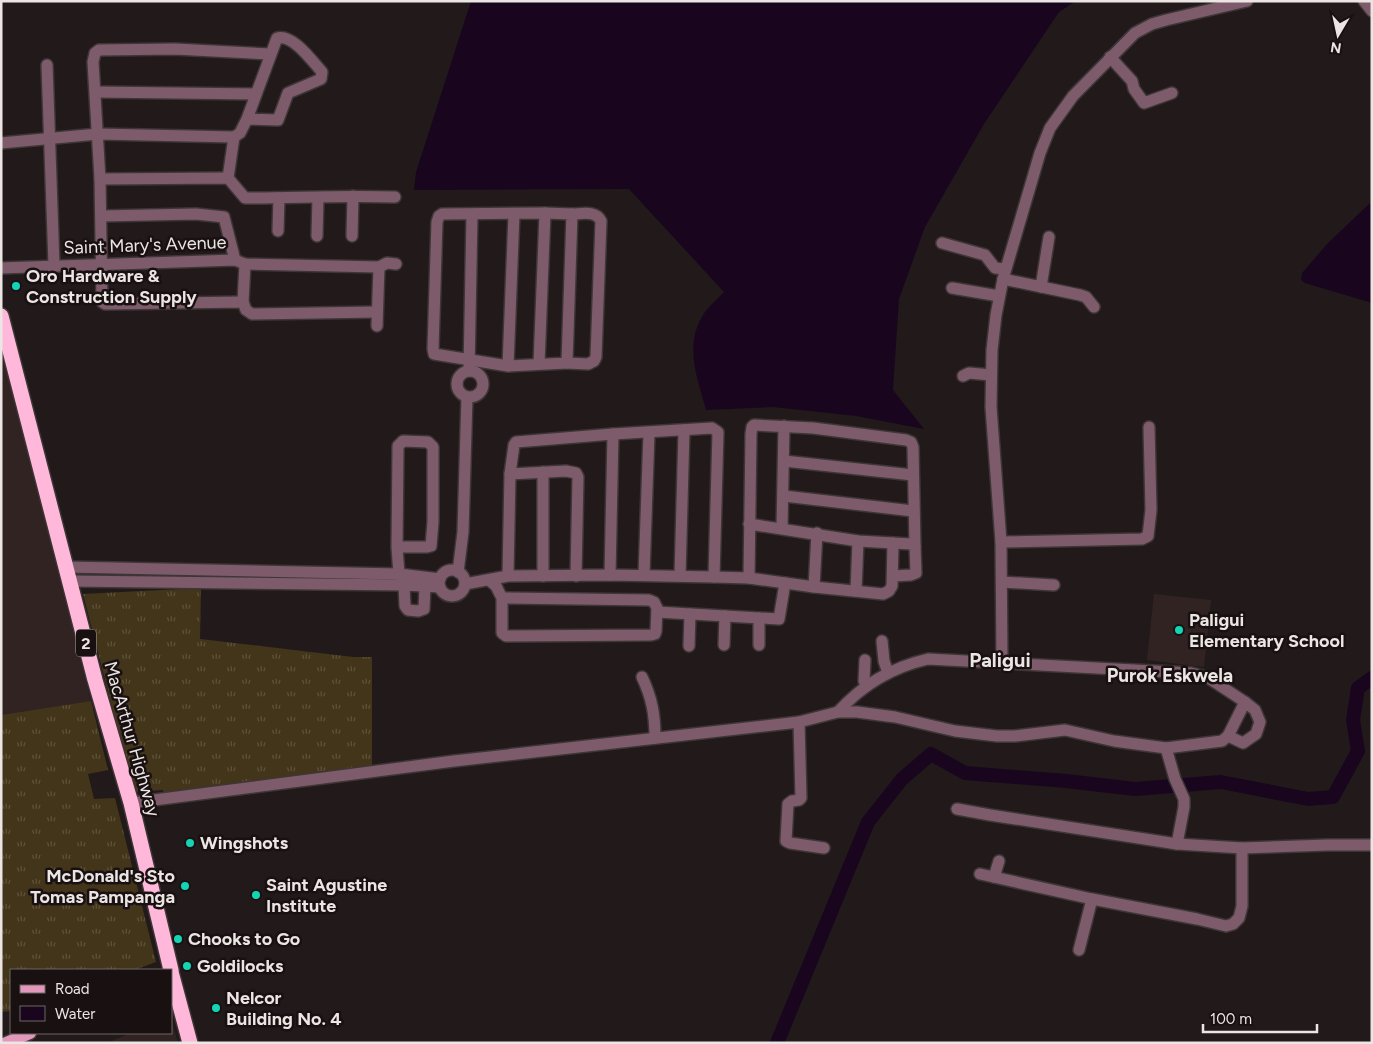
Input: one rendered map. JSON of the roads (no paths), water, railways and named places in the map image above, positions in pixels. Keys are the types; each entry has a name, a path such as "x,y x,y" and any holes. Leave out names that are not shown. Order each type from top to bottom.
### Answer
{"highway":[{"name":"MacArthur Highway","path":"1,316 96,680 132,803 171,969"},
{"name":"MacArthur Highway","path":"172,975 190,1043"}],"main road":[{"path":"6,1043 28,1034"}],"street":[{"path":"1002,664 1001,542 991,407 992,350 998,296 1031,180 1050,128 1073,96 1135,33 1152,24 1248,1"},
{"path":"1364,1 1372,11"},
{"path":"1,143 98,134 234,136 240,133 247,119 277,38 284,37 302,50 322,72 321,79 288,93 278,120 247,119"},
{"path":"242,302 103,304 100,179 93,58 99,50 175,49 270,54"},
{"path":"1110,57 1132,81 1134,89 1144,103 1172,93"},
{"path":"47,64 54,265"},
{"path":"96,92 256,94"},
{"path":"234,136 228,178 245,198 395,197"},
{"path":"100,179 228,178"},
{"path":"352,236 353,196"},
{"path":"278,231 279,198"},
{"path":"317,236 318,198"},
{"path":"539,364 545,213"},
{"path":"545,213 595,214 601,220 596,357 594,361 588,364 567,363 508,366 434,354 437,218 442,214 545,213"},
{"path":"101,216 196,214 224,217 240,262 242,302 246,310 252,314 376,312"},
{"path":"508,366 514,214"},
{"path":"567,363 572,214"},
{"path":"470,372 472,215"},
{"path":"1041,287 1049,236"},
{"path":"942,243 985,256 995,268 1004,274 1041,287 1086,297 1094,307"},
{"name":"Saint Mary's Avenue","path":"1,268 54,265 240,262 379,267 387,263 396,264"},
{"path":"377,326 379,267"},
{"path":"952,288 998,296"},
{"path":"474,372 481,377 482,390 476,396 467,397 460,393 457,385 462,374 474,372"},
{"path":"963,376 969,374 991,375"},
{"path":"458,572 464,532 467,397"},
{"path":"749,578 751,429 752,426 756,425 784,426 911,442 913,447 913,511 916,573 893,576"},
{"path":"782,528 784,426"},
{"path":"1001,542 1142,539 1148,536 1151,510 1149,427"},
{"path":"508,576 510,474 516,442 712,428 718,432 714,577"},
{"path":"680,576 684,430"},
{"path":"644,575 649,433"},
{"path":"610,575 613,434"},
{"path":"397,546 431,546 433,522 433,447 428,442 403,442 398,446 397,546 399,574 404,585 405,606 408,610 418,611 424,608 425,586"},
{"path":"784,461 913,475"},
{"path":"510,474 566,471 576,473 578,477 576,576"},
{"path":"543,472 543,576"},
{"path":"784,496 913,511"},
{"path":"749,524 858,540 915,546"},
{"path":"814,587 817,534"},
{"path":"856,591 858,540"},
{"path":"465,584 508,576 644,575 749,578 883,594 890,591 892,586 893,543"},
{"path":"92,567 94,581"},
{"path":"68,574 92,567 399,574 440,583 447,595 455,596 462,592 465,584 463,576 458,572 447,572 440,583 425,586 94,581 68,574"},
{"path":"136,568 137,582"},
{"path":"243,583 244,570"},
{"path":"489,580 496,586 502,598 502,633 506,636 651,635 655,634 656,631 657,608 654,602 648,600 502,598"},
{"path":"1002,582 1054,584"},
{"path":"657,612 778,619 785,583"},
{"path":"689,646 690,614"},
{"path":"724,645 725,616"},
{"path":"759,618 759,645"},
{"path":"882,641 883,658 888,673"},
{"path":"838,712 867,686 888,673 908,664 928,659 1190,673 1207,677 1255,710 1260,722 1256,734 1243,743 1228,736"},
{"path":"865,660 864,681 867,686"},
{"path":"642,678 653,705 655,738"},
{"path":"132,803 462,760 799,722 838,712 857,712 895,717 955,731 983,735 1015,736 1065,730 1114,741 1166,748 1222,741 1228,736 1245,702"},
{"path":"799,722 801,798 799,800 792,800 788,804 786,840 790,844 824,848"},
{"path":"1166,748 1184,800 1177,844"},
{"path":"957,808 990,815 1177,844 1242,848 1372,845"},
{"path":"980,874 1226,926 1233,924 1239,918 1242,906 1242,848"},
{"path":"994,876 999,861"},
{"path":"1079,950 1092,899"}],"water":[{"path":"471,1 1076,1 1059,12 984,124 925,227 899,299 893,390 924,429 856,416 773,407 706,410 696,372 693,348 698,324 709,307 724,292 629,189 414,190 416,172"},
{"path":"1372,201 1372,303 1305,283 1301,280 1302,273 1327,244"}],"waterway":[{"path":"777,1043 868,822 902,779 931,754 965,773 1135,789 1221,782 1308,799 1333,797 1358,751 1353,720 1358,688 1372,678"}],"place":[{"name":"Oro Hardware & Construction Supply","path":"16,286"},
{"name":"Paligui Elementary School","path":"1179,630"},
{"name":"Wingshots","path":"190,843"},
{"name":"McDonald's Sto Tomas Pampanga","path":"185,886"},
{"name":"Saint Agustine Institute","path":"256,895"},
{"name":"Chooks to Go","path":"178,939"},
{"name":"Goldilocks","path":"187,966"},
{"name":"Nelcor Building No. 4","path":"216,1008"}],"district":[{"name":"Paligui","path":"1000,660"},
{"name":"Purok Eskwela","path":"1170,675"}]}
